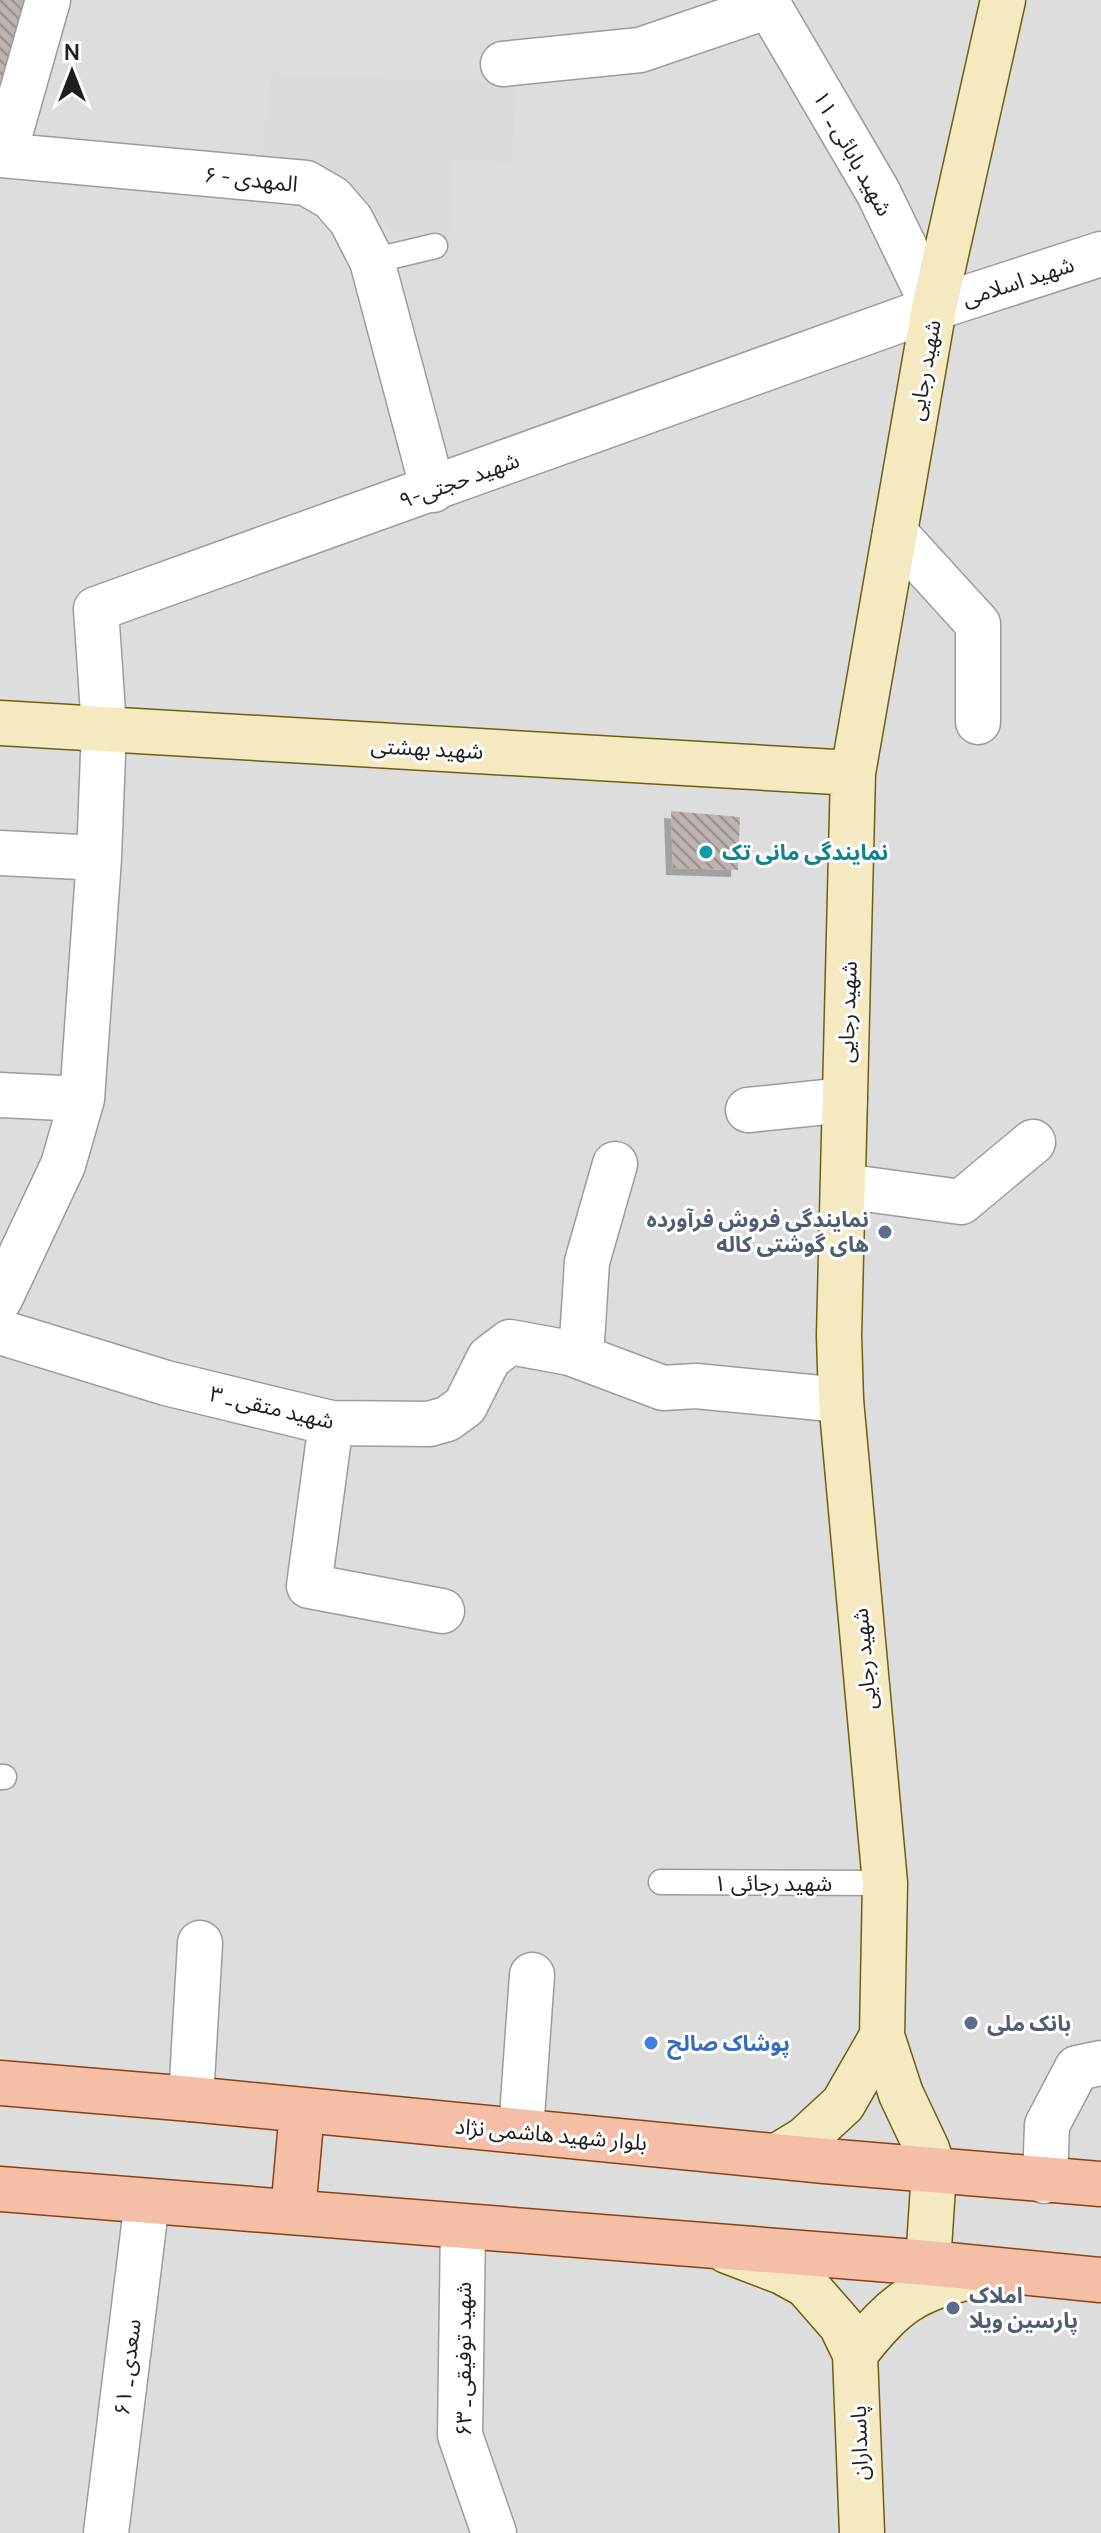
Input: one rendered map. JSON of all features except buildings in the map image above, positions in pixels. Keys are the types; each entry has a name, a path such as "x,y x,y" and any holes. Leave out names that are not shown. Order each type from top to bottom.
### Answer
{"main road":[{"name":"بلوار شهید هاشمی نژاد","path":"0,2083 1101,2184"},
{"path":"293,2212 302,2111"},
{"path":"0,2189 928,2263 1101,2280"}],"street":[{"path":"2,155 48,0"},
{"name":"شهید رجایی","path":"882,2036 885,1883 841,1400 839,1336 853,773 934,308 1003,0"},
{"path":"503,64 640,50 769,3"},
{"name":"شهید بابائی ـ ۱۱","path":"769,3 878,192 934,308"},
{"name":"المهدی - ۶","path":"2,155 306,183 332,198 351,220 372,261 433,490"},
{"name":"شهید اسلامی","path":"934,308 1101,254"},
{"name":"شهید حجتی-۹","path":"104,728 96,609 934,308"},
{"path":"895,533 978,624 978,722"},
{"name":"شهید بهشتی","path":"0,723 853,773"},
{"path":"0,1299 63,1165 82,1099 99,858 104,728"},
{"path":"0,853 99,858"},
{"path":"0,1095 82,1099"},
{"path":"748,1110 845,1100"},
{"path":"843,1186 961,1202 1033,1142"},
{"path":"581,1357 587,1262 615,1164"},
{"name":"شهید متقی ـ ۳","path":"0,1332 166,1383 331,1423 429,1424 447,1419 465,1406 489,1358 510,1342 581,1357 663,1388 696,1386 841,1400"},
{"path":"331,1423 309,1586 442,1611"},
{"path":"191,2099 200,1943"},
{"path":"521,2131 532,1975"},
{"path":"777,2156 805,2139 843,2104 882,2036"},
{"path":"882,2036 901,2094 934,2171 928,2263"},
{"path":"1045,2181 1047,2125 1077,2068 1101,2063"},
{"name":"سعدی ـ ۶۱","path":"106,2533 147,2201"},
{"name":"شهید توفیقی ـ ۶۳","path":"463,2227 460,2435 494,2533"},
{"path":"714,2246 782,2272 806,2285 841,2325 855,2354 900,2304 947,2282 993,2271"},
{"name":"پاسداران","path":"855,2354 862,2533"}],"lane":[{"path":"372,261 435,246"},
{"name":"شهید رجائی ۱","path":"661,1882 885,1883"}],"shaded area":[{"path":"0,0 1101,0 1101,2533 0,2533"},
{"path":"271,75 517,83 511,163 452,157 452,230 390,230 350,190 261,163"}],"place":[{"name":"نمایندگی مانی تک","path":"706,852"},
{"name":"نمایندگی فروش فرآورده های گوشتی کاله","path":"885,1232"},
{"name":"بانک ملی","path":"971,2023"},
{"name":"پوشاک صالح","path":"651,2043"},
{"name":"املاک پارسین ویلا","path":"953,2308"}]}
